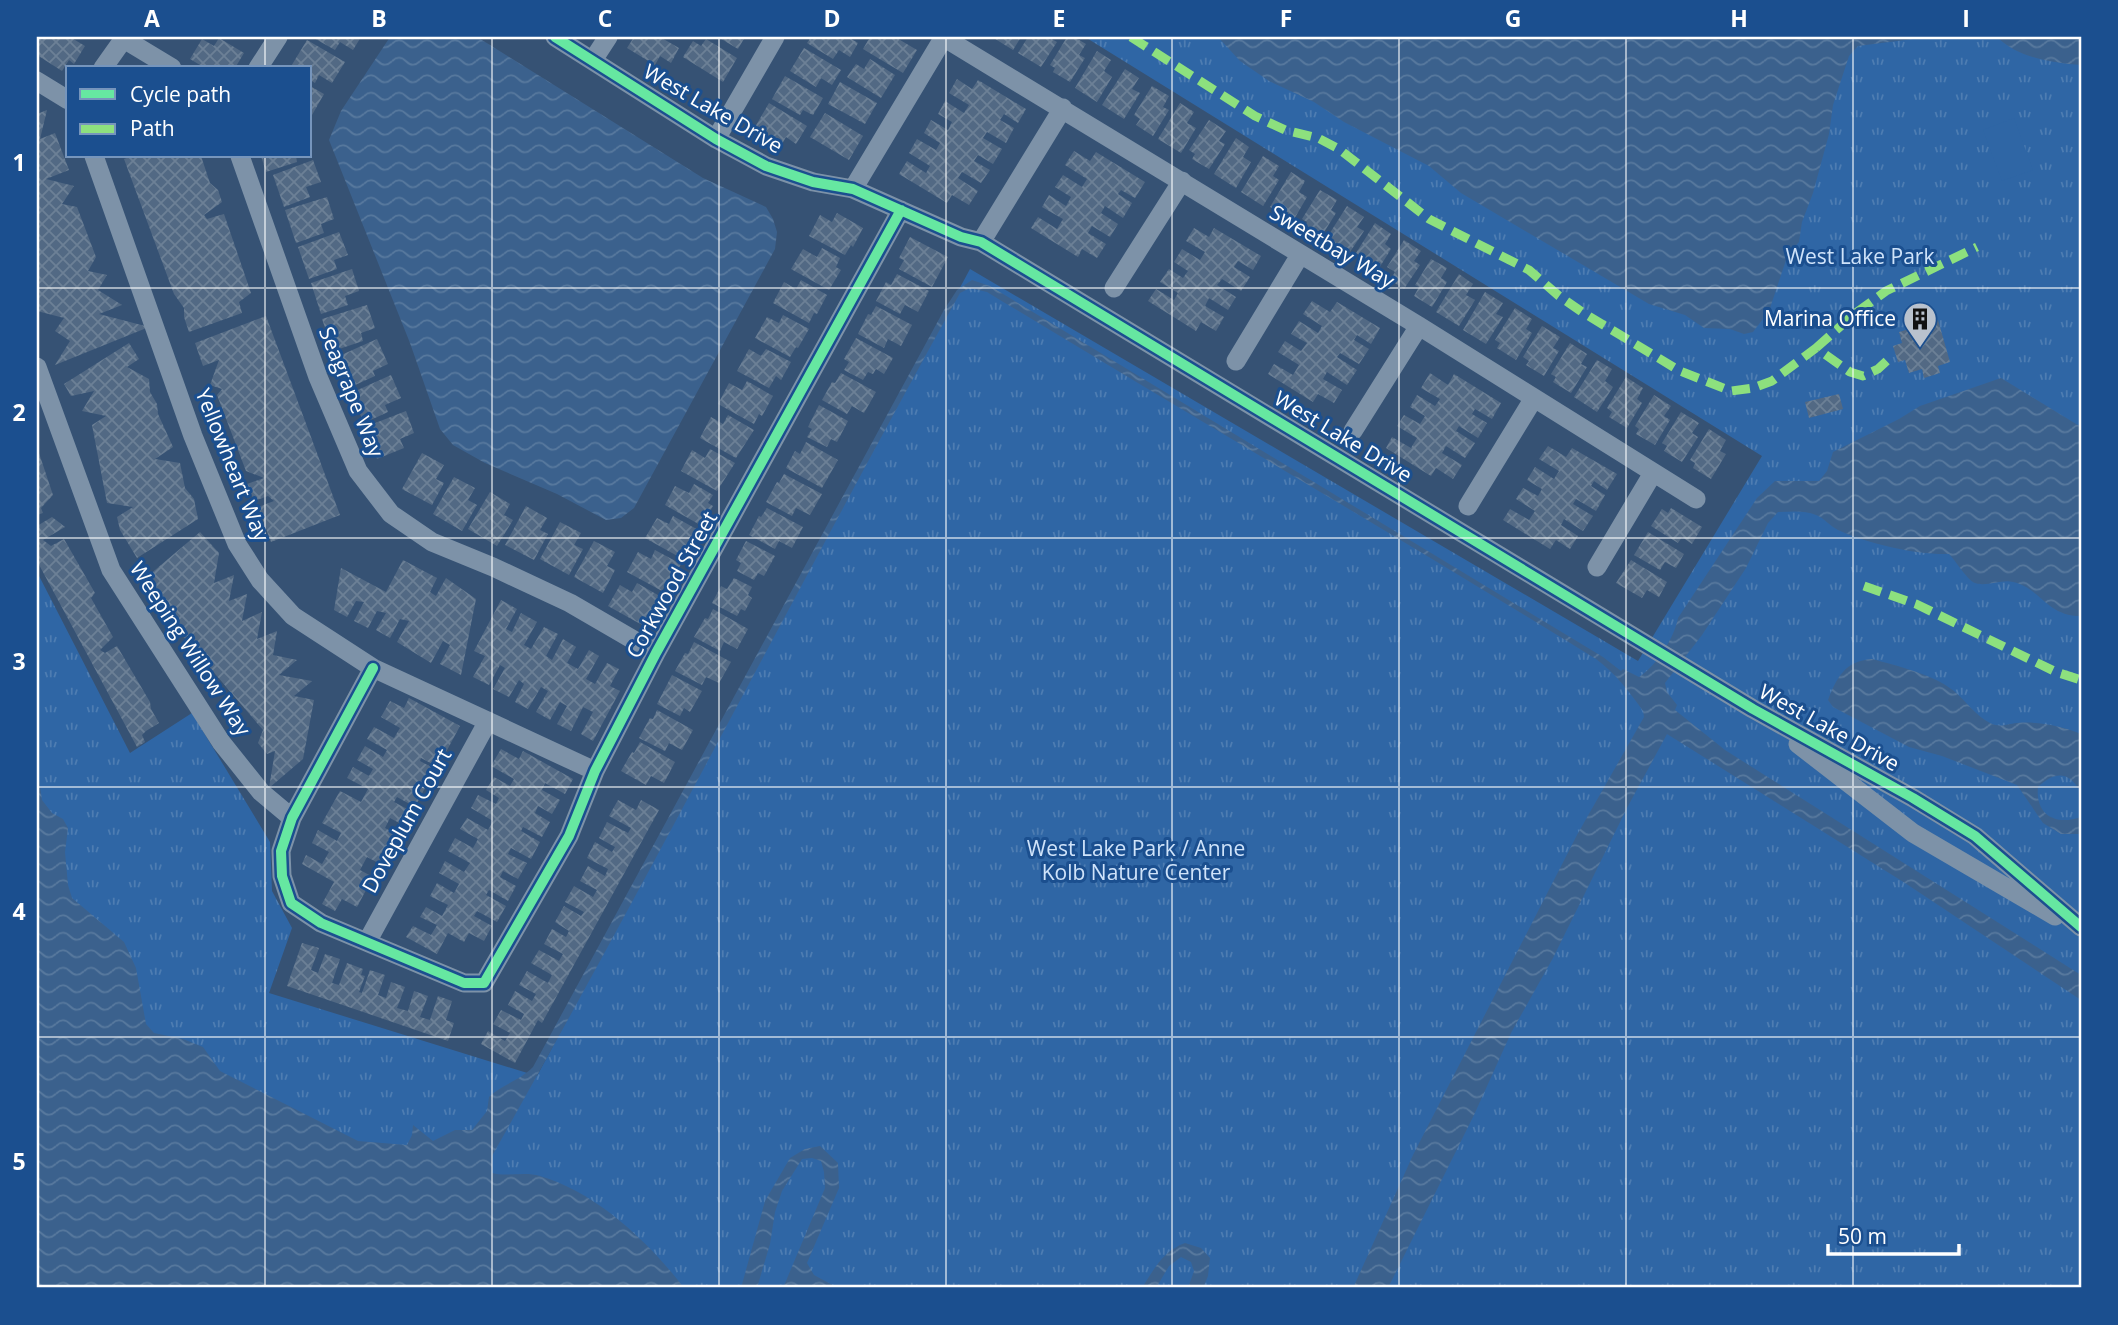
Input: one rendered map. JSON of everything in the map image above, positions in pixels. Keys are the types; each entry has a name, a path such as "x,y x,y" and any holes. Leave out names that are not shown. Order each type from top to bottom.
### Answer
{"street":[{"path":"259,66 278,37"},
{"name":"West Lake Drive","path":"555,37 716,139 765,166 813,182 853,189 961,237 982,242 1754,709 1975,835 2081,929"},
{"path":"593,60 608,37"},
{"path":"716,139 775,37"},
{"path":"853,189 944,37"},
{"name":"Sweetbay Way","path":"944,37 1419,326 1696,499"},
{"path":"104,66 125,38 169,66"},
{"path":"37,81 66,99"},
{"path":"982,242 1063,108"},
{"name":"Yellowheart Way","path":"95,158 194,436 237,544 260,580 293,616 373,668 595,771"},
{"name":"Seagrape Way","path":"241,158 328,401 358,471 391,514 432,542 570,603 656,653"},
{"path":"1114,288 1182,181"},
{"name":"Corkwood Street","path":"366,942 464,983 484,983 569,836 595,771 656,653 901,209"},
{"path":"1236,361 1300,255"},
{"path":"1353,431 1419,326"},
{"name":"Weeping Willow Way","path":"37,367 111,570 220,742 261,792 292,818"},
{"path":"1468,506 1534,398"},
{"path":"1597,567 1654,473"},
{"path":"366,942 321,923 291,903 282,876 281,850 292,818 373,668"},
{"name":"West Lake Drive","path":"1754,709 1891,817 1960,861 2081,929"},
{"name":"Doveplum Court","path":"366,942 488,721"},
{"path":"1960,861 1975,835"}],"green space":[{"name":"West Lake Park / Anne Kolb Nature Center","path":"1085,37 2081,37 2081,1288 37,1288 37,572 130,753 192,713 270,842 272,891 292,928 269,993 537,1076 970,269 1638,661 1762,456"},
{"path":"2014,118 2033,170 2002,181 1983,130"}],"water":[{"path":"390,37 477,37 703,178 766,207 773,219 777,232 775,249 634,508 621,518 606,520 557,494 485,463 453,445 440,429 410,343 329,140 341,111"},
{"path":"1218,37 1929,37 1858,46 1849,56 1833,105 1829,134 1802,222 1799,242 1788,254 1769,311 1753,332 1744,334 1730,329 1704,328 1685,315 1649,304 1461,193 1429,166 1344,122 1314,102 1269,81 1240,61"},
{"path":"1997,37 2081,37 2081,65 2025,55"},
{"path":"972,280 990,286 1603,657 1621,671 1623,669 1639,677 1663,651 1673,635 1678,618 1757,498 1775,481 1819,481 1827,471 1833,452 1920,406 2001,378 2081,427 2081,616 2060,612 2023,585 2004,581 1975,583 1949,554 1893,548 1838,530 1811,513 1778,512 1768,523 1746,568 1702,635 1665,683 1667,692 1677,705 1675,710 1725,750 2081,975 2081,1000 1905,883 1667,734 1553,958 1511,1033 1474,1115 1390,1284 1387,1288 1353,1288 1413,1155 1577,835 1644,717 1643,711 1621,683 1596,659 987,292 970,288 960,293 611,941 492,1156 492,1173 540,1176 581,1194 601,1207 638,1237 684,1288 37,1288 37,765 42,800 52,813 63,819 68,828 65,852 72,898 124,942 136,968 146,1024 154,1033 183,1039 203,1047 220,1071 358,1141 407,1145 413,1125 433,1141 455,1130 472,1130 487,1111 489,1097 533,1067 944,310 957,290"},
{"path":"1872,659 1936,680 1954,691 1990,723 2041,723 2081,734 2081,793 2067,777 2057,776 2038,787 2038,797 2040,805 2049,816 2063,820 2081,817 2081,834 2061,834 2043,823 2017,785 1942,756 1909,747 1833,707 1828,700 1843,672 1855,663"},
{"path":"820,1146 838,1163 839,1188 807,1263 814,1275 838,1288 783,1288 825,1188 821,1161 812,1158 802,1159 782,1191 757,1288 741,1288 765,1201 790,1158 805,1149"},
{"path":"1185,1243 1201,1248 1210,1258 1208,1276 1203,1288 1188,1288 1194,1271 1191,1262 1181,1257 1169,1266 1156,1288 1142,1288 1165,1256"}],"building":[{"path":"41,37 70,37 85,46 74,64 69,60 62,71 37,55 37,43"},
{"path":"312,37 361,37 353,50 340,42 335,50"},
{"path":"634,37 660,37 679,48 671,63 660,56 655,65 627,48"},
{"path":"718,37 745,37 738,49"},
{"path":"811,37 848,37 858,43 850,57 839,50 833,59 807,43"},
{"path":"870,37 895,37 917,50 903,73 863,49"},
{"path":"992,37 1021,37 1013,50"},
{"path":"1028,37 1048,37 1057,42 1041,67 1018,53"},
{"path":"1067,37 1074,37 1086,44 1079,55 1085,58 1070,82 1053,72 1055,68 1050,65"},
{"path":"219,38 244,53 236,66 202,66 190,59 202,39 214,46"},
{"path":"706,39 737,58 723,82 683,57 693,41 701,46"},
{"path":"307,40 345,62 332,83 319,75 315,83 312,81 312,66 291,66"},
{"path":"804,48 841,70 832,85 821,78 816,87 790,71"},
{"path":"1097,51 1111,60 1104,71 1112,77 1097,102 1075,88"},
{"path":"870,59 895,75 881,98 847,77 856,64 864,69"},
{"path":"1125,69 1139,78 1132,89 1140,93 1124,119 1102,105"},
{"path":"785,76 823,98 813,115 803,110 800,115 772,99"},
{"path":"957,79 972,89 978,80 1026,109 1018,123 1004,114 1000,120 1014,128 1006,143 987,132 983,138 1002,149 993,164 978,155 974,161 990,170 981,183 962,172 958,178 978,191 969,205 952,195 947,203 899,174 907,161 926,173 930,166 909,153 917,139 936,150 940,143 924,133 931,120 948,130 952,122 938,114 945,101 964,113 969,105 949,93"},
{"path":"840,82 877,103 865,124 828,104"},
{"path":"1152,86 1169,96 1163,107 1169,110 1153,136 1136,125 1140,119 1134,115"},
{"path":"312,87 324,94 312,115"},
{"path":"769,103 807,126 796,144 786,137 782,144 755,127"},
{"path":"1180,103 1194,112 1187,123 1196,128 1181,153 1158,139"},
{"path":"47,110 40,139 55,133 69,170 46,179 74,186 62,204 77,207 96,257 88,271 107,275 98,290 122,305 99,314 149,327 55,365 70,341 55,331 64,318 37,311 37,114"},
{"path":"825,113 863,136 849,160 810,137"},
{"path":"1209,120 1226,131 1219,141 1225,144 1209,169 1192,159 1195,154 1189,150"},
{"path":"1236,138 1249,147 1243,157 1251,162 1236,188 1214,174"},
{"path":"1074,151 1090,161 1096,152 1145,182 1135,198 1121,190 1118,194 1132,203 1123,218 1105,206 1101,213 1118,224 1110,237 1092,226 1088,233 1106,244 1097,258 1082,249 1078,257 1031,228 1038,217 1057,229 1063,219 1042,207 1049,195 1066,206 1071,197 1055,187 1063,175 1082,187 1087,179 1065,165"},
{"path":"1263,156 1279,166 1273,176 1279,180 1263,206 1241,192"},
{"path":"202,158 210,183 218,190 222,202 204,215 207,219 224,214 251,293 239,302 242,313 189,332 184,308 174,294 124,159"},
{"path":"262,158 296,158 297,162 266,172"},
{"path":"313,160 321,182 306,187 310,197 284,207 273,175"},
{"path":"1291,172 1305,181 1299,192 1307,197 1293,221 1270,207"},
{"path":"1320,190 1337,200 1331,210 1336,213 1321,237 1305,226 1307,222 1302,219"},
{"path":"327,197 334,219 321,224 324,233 296,243 285,210"},
{"path":"1347,206 1364,217 1357,227 1364,231 1348,255 1330,245 1334,240 1328,236"},
{"path":"837,213 863,228 853,247 851,245 845,255 809,236 820,215 832,222"},
{"path":"1375,223 1391,234 1385,244 1391,249 1376,273 1358,262 1361,257 1356,253"},
{"path":"1194,228 1209,237 1214,228 1261,256 1253,270 1238,261 1234,267 1250,277 1241,291 1222,279 1217,285 1236,297 1228,310 1209,298 1205,306 1224,317 1216,331 1201,322 1196,331 1148,301 1156,289 1174,300 1178,293 1160,282 1169,269 1183,278 1188,271 1174,262 1182,249 1200,260 1205,252 1186,241"},
{"path":"339,232 348,255 334,260 337,269 309,279 298,247"},
{"path":"910,237 948,257 932,287 899,269 904,260 899,258"},
{"path":"1404,240 1421,251 1414,261 1420,265 1404,289 1390,280 1395,272 1387,267"},
{"path":"822,248 840,258 836,267 841,270 829,290 791,269 803,249 817,257"},
{"path":"1431,259 1447,268 1441,278 1447,282 1432,307 1414,296 1419,287 1415,285"},
{"path":"352,269 359,291 345,296 348,305 321,314 311,283"},
{"path":"897,274 929,291 918,312 905,305 900,314 876,301 886,282 891,285"},
{"path":"1459,274 1473,284 1466,295 1475,300 1459,326 1436,312"},
{"path":"801,280 827,295 809,323 773,303 784,282 796,289"},
{"path":"1485,292 1503,303 1496,314 1503,317 1486,344 1463,330"},
{"path":"1312,301 1330,312 1337,302 1380,328 1371,344 1357,335 1354,340 1369,349 1359,364 1340,353 1337,357 1357,370 1347,385 1327,372 1323,379 1342,390 1334,403 1318,394 1313,402 1268,374 1274,364 1293,375 1299,365 1278,352 1285,341 1301,351 1307,343 1291,334 1299,321 1318,333 1322,326 1303,314"},
{"path":"367,305 375,328 361,333 363,341 333,351 322,319"},
{"path":"876,306 912,325 901,346 888,339 884,348 858,334 868,314 871,315"},
{"path":"1515,308 1532,319 1526,329 1532,333 1516,360 1497,348 1500,343 1495,340"},
{"path":"783,315 809,329 790,357 755,338 767,317 779,323"},
{"path":"266,316 340,515 271,542 258,507 274,501 268,496 254,501 247,484 264,478 246,471 217,395 222,389 210,385 219,360 203,366 195,343"},
{"name":"Marina Office","path":"1938,320 1950,362 1938,366 1940,373 1924,378 1922,369 1909,373 1905,360 1898,362 1893,346 1902,343 1899,332"},
{"path":"1542,326 1560,337 1553,348 1559,351 1544,376 1526,365 1529,361 1523,357"},
{"path":"856,338 893,358 884,374 876,369 873,374 868,372 863,380 844,370 849,362 844,359"},
{"path":"377,339 388,364 373,371 375,376 353,386 339,356"},
{"path":"129,343 139,359 127,367 149,379 150,392 173,447 155,459 180,463 185,488 194,499 198,519 137,558 120,530 117,517 133,507 107,503 92,425 106,416 82,411 94,391 71,396 64,384"},
{"path":"1570,343 1587,354 1581,364 1587,367 1571,393 1553,382 1556,377 1551,374"},
{"path":"749,349 761,356 766,349 791,362 781,380 776,376 769,388 737,371"},
{"path":"1597,360 1612,369 1605,381 1613,387 1597,412 1574,397"},
{"path":"841,373 876,392 864,413 852,406 847,414 822,400 832,382 835,383"},
{"path":"1430,373 1448,385 1454,374 1501,403 1492,419 1475,409 1472,414 1487,423 1478,438 1459,426 1456,431 1475,443 1465,458 1446,446 1442,453 1462,465 1453,479 1436,468 1431,476 1386,448 1392,437 1411,448 1417,438 1397,426 1404,415 1420,424 1425,416 1410,407 1417,395 1435,406 1440,399 1421,388"},
{"path":"391,375 401,398 385,405 388,412 364,423 351,393"},
{"path":"1626,377 1643,388 1637,399 1642,403 1627,428 1609,417 1612,412 1607,408"},
{"path":"747,381 773,396 762,416 759,414 754,424 718,404 729,383 742,390"},
{"path":"1839,394 1843,409 1809,418 1805,402"},
{"path":"1654,395 1671,406 1664,416 1670,420 1655,445 1636,434 1639,429 1635,426"},
{"path":"819,405 848,421 837,442 831,439 827,447 807,437 812,429 808,427"},
{"path":"406,411 414,433 400,439 404,448 377,459 365,427"},
{"path":"1681,412 1699,423 1692,433 1698,437 1682,462 1664,451 1667,446 1662,443"},
{"path":"728,415 754,430 736,458 700,438 711,417 723,424"},
{"path":"1709,429 1726,440 1720,451 1726,454 1711,479 1693,468 1695,463 1690,460"},
{"path":"806,442 838,460 822,488 786,468 795,451 800,454"},
{"path":"1548,446 1566,457 1572,448 1617,474 1607,490 1594,481 1591,486 1605,495 1596,511 1576,499 1573,504 1593,516 1583,531 1564,519 1561,525 1578,536 1570,549 1556,540 1550,549 1503,520 1510,509 1529,520 1535,511 1516,499 1523,488 1538,496 1542,489 1527,480 1535,467 1554,479 1559,471 1539,459"},
{"path":"37,447 53,495 41,508 43,513 37,515"},
{"path":"710,449 735,463 717,491 681,471 692,450 705,458"},
{"path":"422,453 444,465 436,479 444,483 432,505 402,489"},
{"path":"784,474 822,494 810,515 796,508 792,516 766,502"},
{"path":"454,477 475,488 468,500 477,505 462,531 433,514"},
{"path":"694,484 713,495 708,503 713,506 702,526 665,505 675,486 689,493"},
{"path":"490,492 510,504 504,515 513,520 497,546 468,529"},
{"path":"526,506 547,518 540,530 548,534 534,560 505,545"},
{"path":"767,508 803,527 792,548 779,541 775,549 749,535 759,516 761,517"},
{"path":"1671,508 1702,527 1692,544 1682,537 1678,543 1651,526 1662,509 1668,513"},
{"path":"673,516 700,531 681,558 645,538 657,518 669,524"},
{"path":"52,517 65,527 43,540 51,546 64,539 95,593 91,598 113,637 100,650 105,653 117,646 150,702 159,723 142,735 145,742 137,747 37,561 37,526"},
{"path":"560,522 581,533 574,545 583,549 569,575 540,559"},
{"path":"200,532 219,553 214,583 234,575 229,601 247,594 242,621 262,612 257,639 277,631 273,655 297,660 279,675 312,681 294,696 314,700 303,759 269,788 275,751 267,754 258,743 263,730 175,627 142,581"},
{"path":"1648,532 1684,554 1676,568 1665,562 1660,570 1634,555"},
{"path":"594,541 615,552 607,566 615,570 603,593 574,577"},
{"path":"746,541 775,556 764,576 758,573 754,580 737,571 741,563 736,560"},
{"path":"655,550 681,564 671,583 667,582 662,591 627,572 638,552 651,559"},
{"path":"403,560 437,578 430,592 436,596 446,578 476,599 461,675 440,664 450,645 443,641 431,663 397,642 409,621 400,619 390,638 376,630 386,613 377,611 368,628 354,621 364,602 356,601 347,617 334,610 341,568 386,592"},
{"path":"1631,560 1667,582 1659,597 1647,590 1642,598 1616,583"},
{"path":"734,578 752,587 748,595 752,598 745,611 741,609 737,616 712,603 721,586 727,589"},
{"path":"637,583 663,598 652,618 650,616 644,626 608,606 620,585 632,592"},
{"path":"501,600 517,609 506,629 512,632 521,613 537,622 524,645 531,649 544,627 558,634 546,656 552,660 563,639 576,647 567,663 578,669 589,650 599,656 586,679 595,684 607,663 619,669 610,686 620,691 593,741 581,734 593,712 583,707 571,731 557,724 567,706 560,702 550,720 536,712 548,691 541,687 528,709 515,702 524,684 519,680 509,697 493,689 505,668 500,665 489,685 473,677 485,656 474,651"},
{"path":"713,609 748,629 737,649 724,642 720,651 694,637"},
{"path":"694,642 731,662 719,683 706,677 702,685 675,671"},
{"path":"672,675 702,691 690,712 684,708 680,716 657,704"},
{"path":"409,698 460,726 438,767 421,758 420,761 435,769 415,807 397,797 394,802 411,811 403,825 390,818 385,828 398,835 382,865 367,857 360,870 373,877 357,907 342,899 335,911 322,904 334,882 302,864 306,855 322,864 329,852 312,843 318,830 337,841 341,833 322,823 340,791 361,802 368,789 347,778 353,767 369,776 373,769 357,760 365,746 383,757 387,750 367,739 374,727 394,738 400,728 381,717 390,701 404,708"},
{"path":"657,710 693,730 682,750 669,743 665,751 639,738"},
{"path":"640,742 675,762 664,783 651,776 646,785 621,771"},
{"path":"501,749 519,759 523,751 573,779 565,794 545,783 542,790 560,800 552,814 538,806 535,813 550,822 542,837 523,827 521,831 540,842 531,859 511,848 508,854 527,863 518,879 503,871 500,877 516,886 508,901 489,890 486,895 506,906 497,922 477,911 474,916 492,926 484,941 469,933 464,942 448,933 437,954 406,937 413,926 431,935 437,925 420,917 426,907 442,916 448,905 430,896 437,883 454,893 459,884 439,873 445,861 464,872 470,863 448,851 455,838 473,848 478,839 460,829 467,818 488,830 493,821 471,808 478,795 496,804 499,798 486,790 494,777 510,786 514,779 491,766"},
{"path":"618,800 636,810 641,800 659,810 542,1023 538,1020 515,1063 481,1044 488,1031 505,1041 510,1033 493,1024 501,1010 521,1020 524,1014 508,1005 515,991 532,1001 536,994 519,985 527,971 548,983 552,975 531,963 539,950 559,961 563,954 544,944 552,929 566,937 569,931 555,922 564,906 581,916 584,912 565,902 574,886 593,897 597,890 580,881 588,866 605,876 608,869 587,858 595,842 612,852 615,847 599,838 607,822 628,833 631,828 609,816"},
{"path":"302,943 319,948 311,970 318,973 325,954 340,959 332,983 339,985 347,963 363,969 361,975 365,976 359,992 362,993 370,970 385,975 378,995 386,998 391,982 405,987 397,1008 408,1011 414,991 428,996 420,1017 430,1020 438,996 452,1001 446,1020 454,1023 448,1041 287,986"}],"marked path":[{"path":"1131,37 1255,116 1285,130 1318,138 1339,149 1429,219 1529,270 1582,312 1680,371 1731,391 1753,388 1772,381 1816,348 1850,372 1863,376 1878,369 1892,356"},
{"path":"1816,348 1853,315 1886,291 1977,247"},
{"path":"1864,586 1916,604 2056,672 2081,680"}],"cycle path":[{"path":"555,37 716,139 766,166 813,182 853,189 961,237 981,242 1753,709 1913,798 1975,836 2081,927"},
{"path":"373,668 292,818 281,851 282,876 291,903 321,923 464,983 484,983 569,836 595,771 656,653 901,210"}],"place":[{"name":"Marina Office","path":"1920,349"}],"park label":[{"name":"West Lake Park","path":"1860,257"}]}
